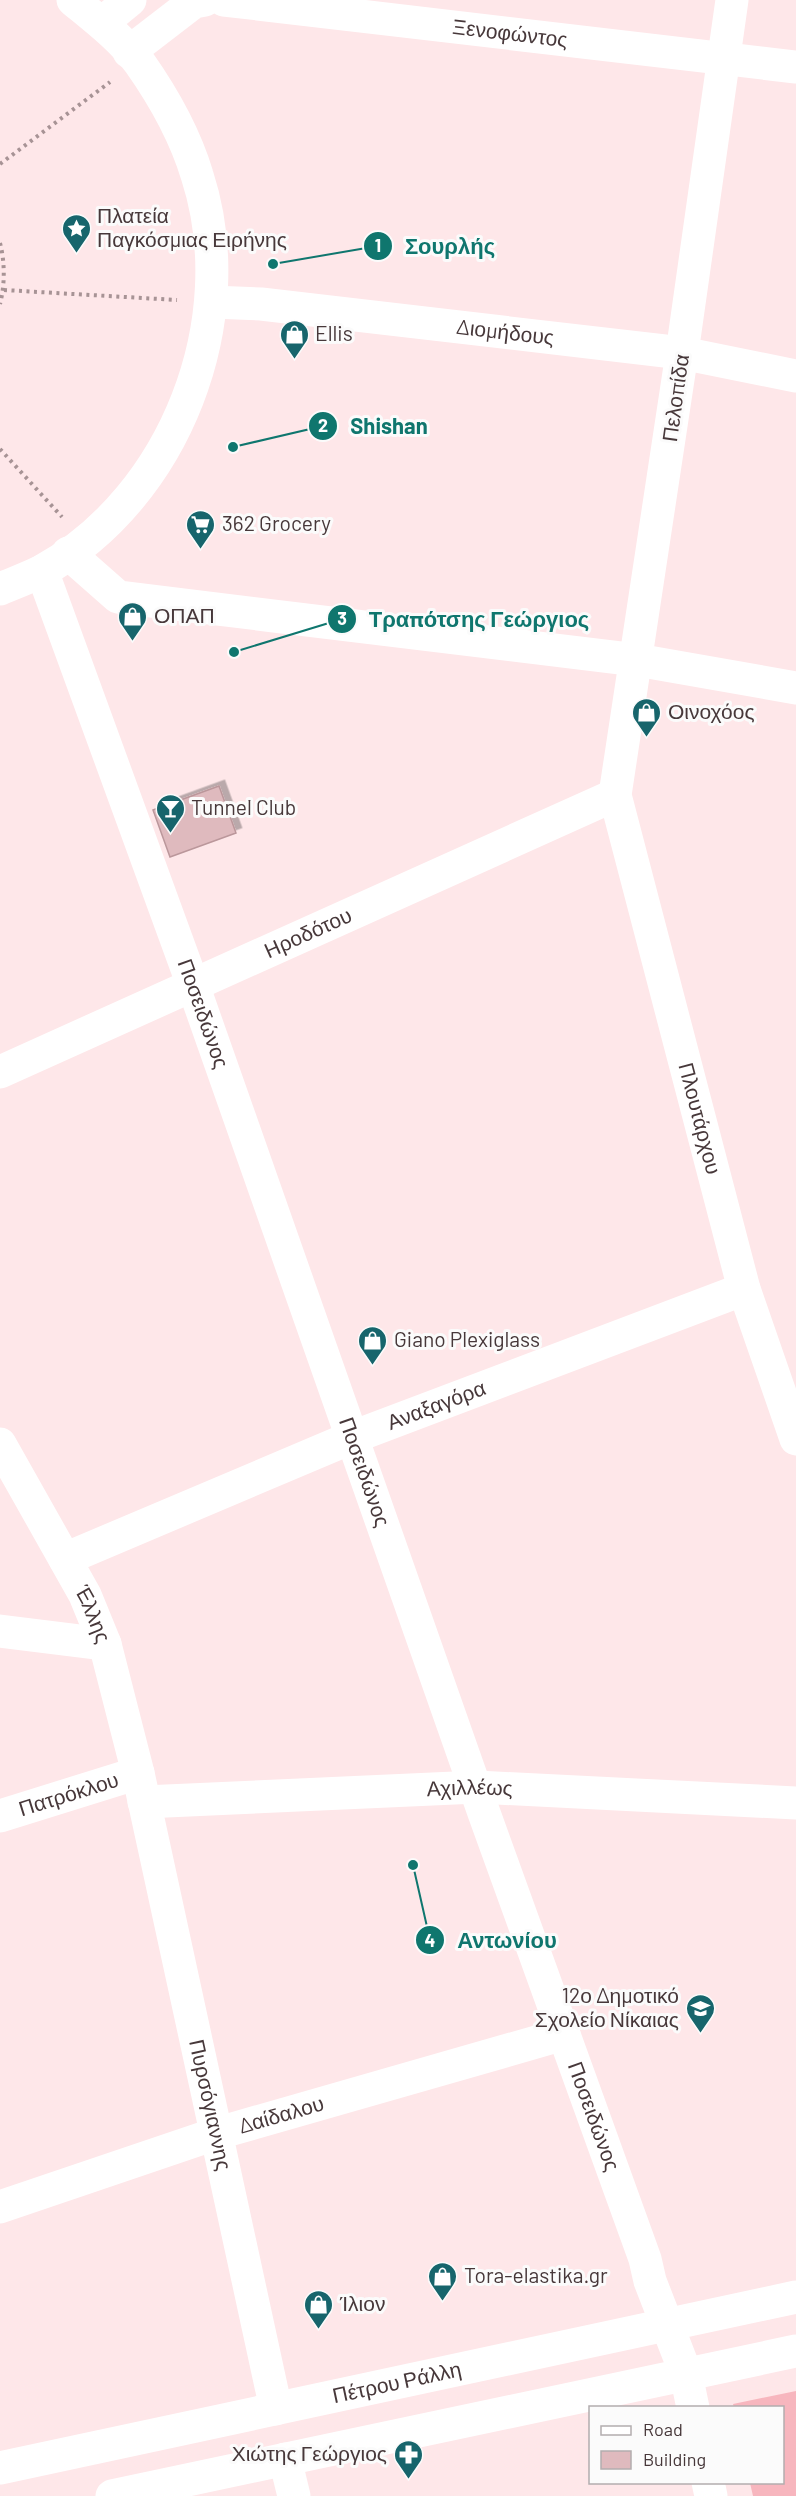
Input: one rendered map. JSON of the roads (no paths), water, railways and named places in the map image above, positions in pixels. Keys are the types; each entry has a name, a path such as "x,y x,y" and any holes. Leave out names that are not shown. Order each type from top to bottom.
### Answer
{"street":[{"path":"0,589 42,571 76,547 124,503 158,459 179,420 202,357 212,302 210,238 198,175 173,116 134,56 102,23 73,0"},
{"path":"102,23 130,0"},
{"name":"Πελοπίδα","path":"615,795 637,660 732,0"},
{"name":"Ξενοφώντος","path":"134,56 204,1 796,67"},
{"name":"Διομήδους","path":"212,302 261,304 682,353 796,376"},
{"path":"76,547 118,597 637,660 796,688"},
{"name":"Ποσειδώνος","path":"42,571 193,985 645,2259 650,2281 686,2374 693,2406"},
{"name":"Ηροδότου","path":"0,1072 615,795"},
{"name":"Πλουτάρχου","path":"615,795 744,1289 796,1439"},
{"name":"Αναξαγόρα","path":"65,1559 353,1437 744,1289"},
{"name":"Έλλης","path":"0,1444 85,1595 105,1644 141,1788"},
{"path":"0,1631 105,1644"},
{"name":"Αχιλλέως","path":"141,1788 477,1787 796,1803"},
{"name":"Πατρόκλου","path":"0,1816 141,1788"},
{"name":"Πυρσόγιαννης","path":"141,1788 276,2409"},
{"name":"Δαίδαλου","path":"0,2207 215,2134 564,2034"},
{"name":"Πέτρου Ράλλη","path":"0,2468 796,2297"},
{"path":"112,2496 796,2351"},
{"path":"285,2459 294,2496"}],"place":[{"name":"Πλατεία Παγκόσμιας Ειρήνης","path":"76,254"},
{"name":"Σουρλής","path":"273,264"},
{"name":"Ellis","path":"294,360"},
{"name":"Shishan","path":"233,447"},
{"name":"362 Grocery","path":"201,550"},
{"name":"ΟΠΑΠ","path":"133,642"},
{"name":"Τραπότσης Γεώργιος","path":"234,652"},
{"name":"Οινοχόος","path":"647,738"},
{"name":"Tunnel Club","path":"170,834"},
{"name":"Giano Plexiglass","path":"373,1366"},
{"name":"Αντωνίου","path":"413,1865"},
{"name":"12ο Δημοτικό Σχολείο Νίκαιας","path":"700,2034"},
{"name":"Tora-elastika.gr","path":"443,2302"},
{"name":"Ίλιον","path":"319,2330"},
{"name":"Χιώτης Γεώργιος","path":"408,2480"}]}
